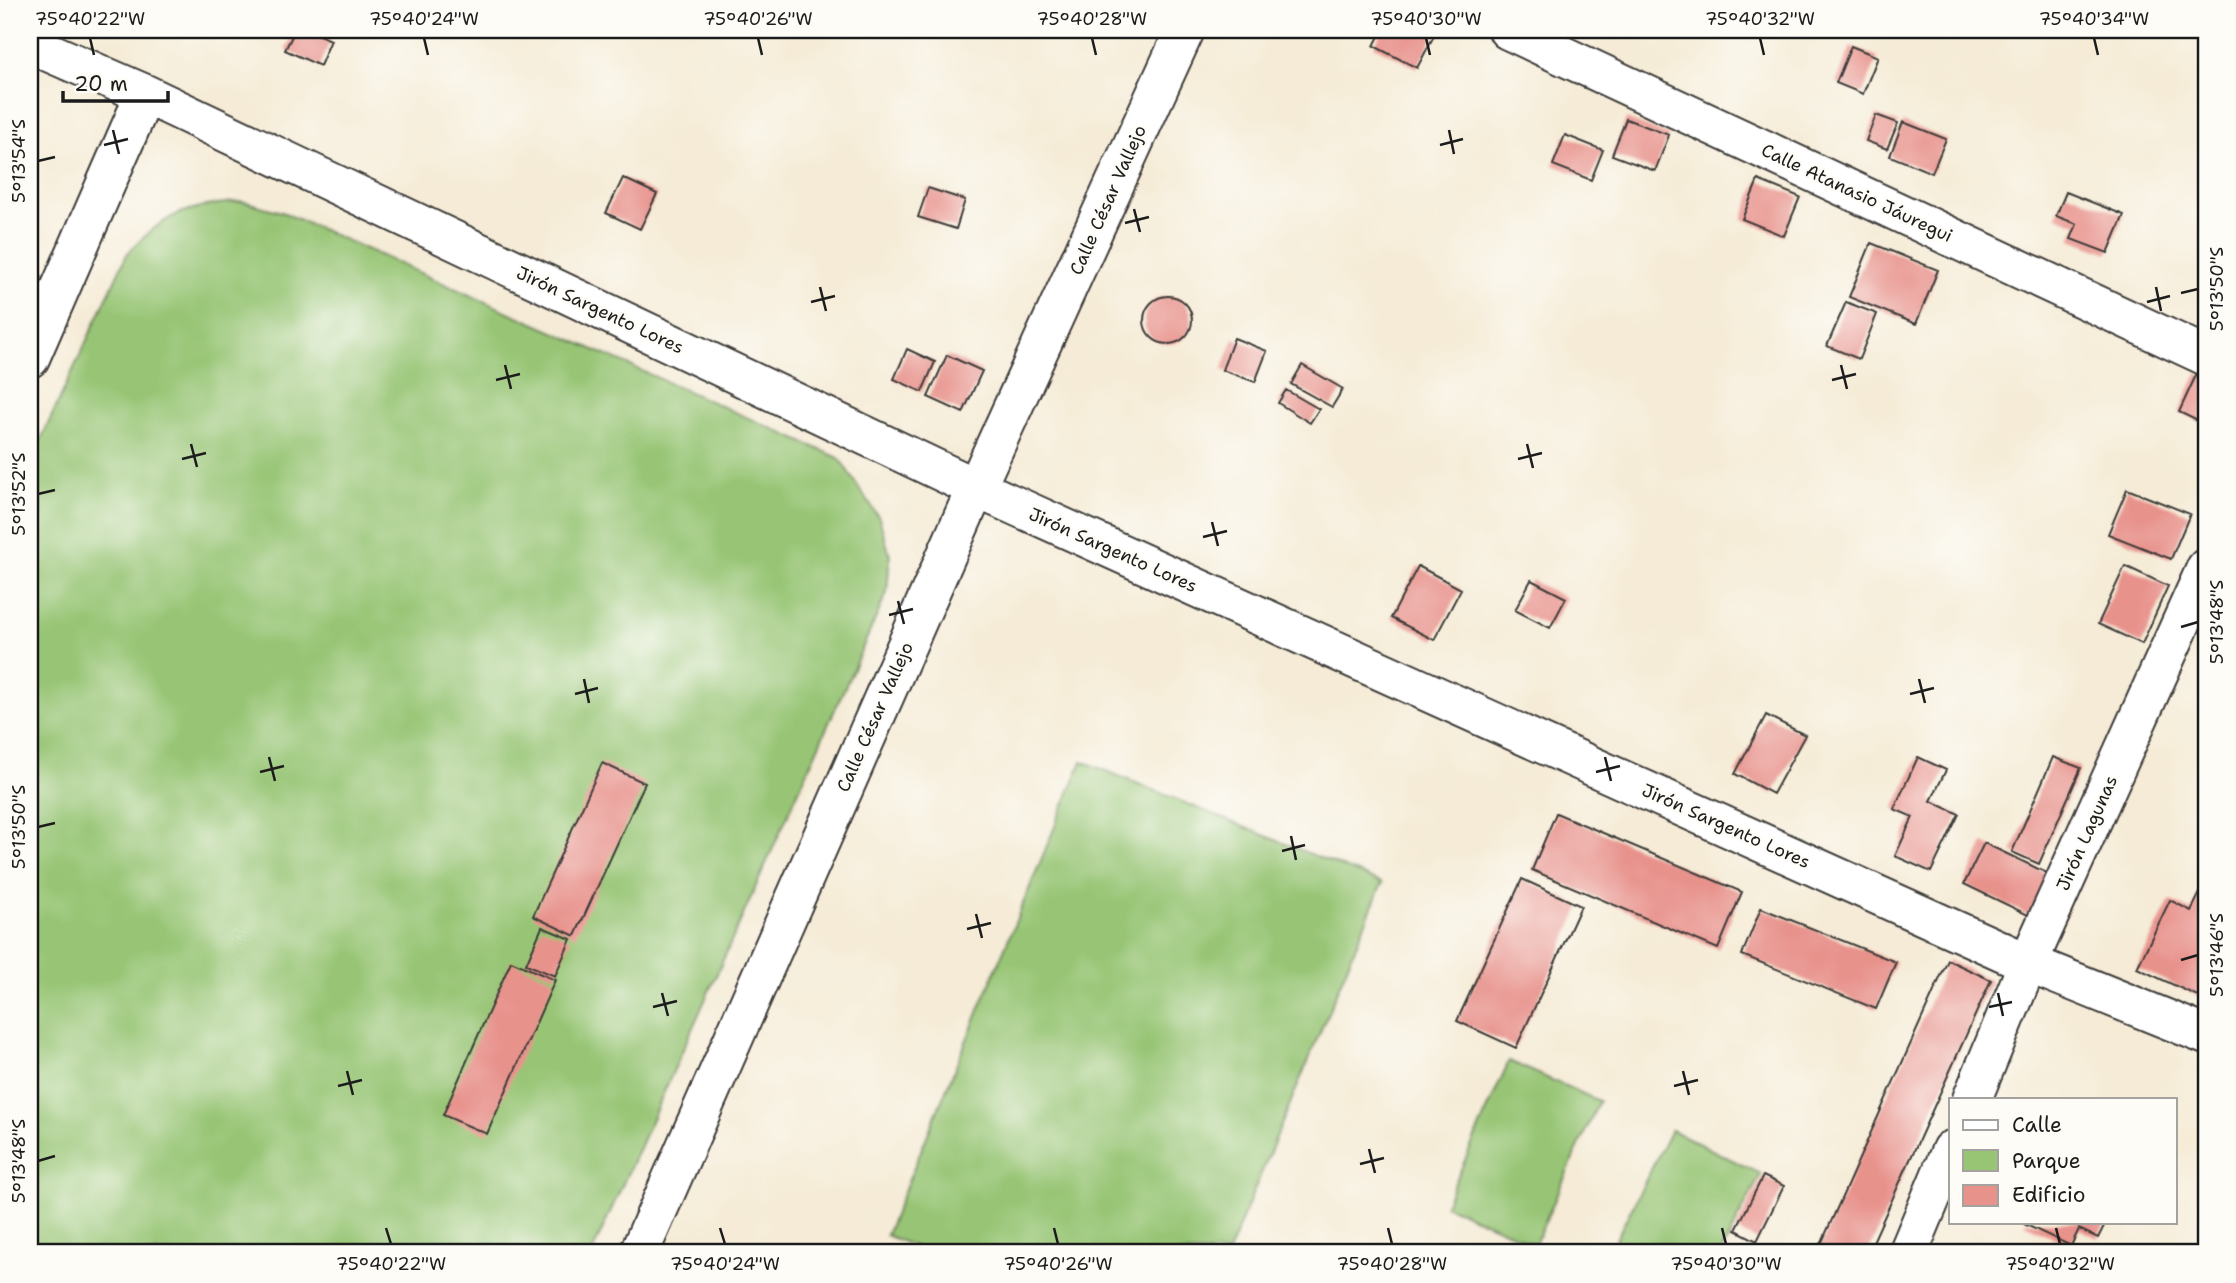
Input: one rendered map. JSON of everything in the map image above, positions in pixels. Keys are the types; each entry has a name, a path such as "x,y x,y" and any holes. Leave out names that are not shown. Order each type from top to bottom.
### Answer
{"street":[{"name":"Calle César Vallejo","path":"639,1253 976,488 1185,30"},
{"name":"Calle Atanasio Jáuregui","path":"1508,30 2206,356"},
{"name":"Jirón Sargento Lores","path":"30,44 145,94 976,488 2028,962 2206,1035"},
{"path":"30,358 145,94"},
{"name":"Jirón Lagunas","path":"1972,1098 2028,962 2206,568"},
{"path":"1908,1253 1949,1155"}],"green space":[{"path":"242,201 282,212 839,458 879,518 890,555 887,593 592,1253 30,1253 30,463 127,254 154,229 178,214 205,206"},
{"path":"1082,761 1382,883 1228,1253 930,1253 886,1235"},
{"path":"1509,1061 1599,1101 1535,1244 1445,1205"},
{"path":"1671,1130 1761,1174 1721,1253 1609,1253"}],"building":[{"path":"295,30 307,30 331,40 320,66 285,50"},
{"path":"1382,30 1437,30 1417,68 1374,46"},
{"path":"1851,46 1878,57 1863,94 1836,83"},
{"path":"1876,115 1898,123 1887,149 1866,141"},
{"path":"1626,119 1669,135 1655,171 1612,155"},
{"path":"1903,122 1946,139 1932,173 1890,156"},
{"path":"1565,135 1603,150 1591,180 1553,165"},
{"path":"623,178 657,194 640,229 606,213"},
{"path":"1758,180 1800,197 1784,236 1742,219"},
{"path":"928,188 965,200 956,229 918,217"},
{"path":"2066,192 2124,215 2108,253 2071,239 2077,224 2056,216"},
{"path":"1871,243 1938,270 1916,324 1849,297"},
{"path":"1168,296 1185,303 1192,320 1185,337 1168,344 1151,337 1144,320 1151,303"},
{"path":"1846,302 1877,314 1859,359 1827,346"},
{"path":"1234,338 1267,351 1255,382 1222,370"},
{"path":"907,349 935,362 922,392 894,379"},
{"path":"947,355 982,371 963,413 928,397"},
{"path":"1302,365 1343,389 1332,407 1291,384"},
{"path":"2197,373 2206,378 2206,425 2179,412"},
{"path":"1286,390 1319,409 1310,423 1278,403"},
{"path":"2127,489 2190,514 2171,559 2108,534"},
{"path":"1418,566 1461,589 1434,640 1391,618"},
{"path":"2125,566 2168,586 2142,644 2098,624"},
{"path":"1531,580 1566,598 1550,628 1515,610"},
{"path":"1766,715 1805,735 1773,794 1735,774"},
{"path":"1918,757 1946,770 1931,801 1959,814 1931,872 1895,856 1913,817 1894,809"},
{"path":"2053,757 2081,768 2039,864 2012,852"},
{"path":"602,763 645,783 575,936 533,916"},
{"path":"1556,813 1742,892 1718,949 1532,870"},
{"path":"1984,843 2051,875 2030,916 1964,884"},
{"path":"1522,879 1581,906 1516,1048 1457,1021"},
{"path":"2206,881 2206,1000 2137,968 2170,900 2191,911"},
{"path":"1761,908 1896,962 1876,1009 1742,955"},
{"path":"542,927 571,939 555,976 526,964"},
{"path":"1948,960 1991,980 1868,1253 1817,1253"},
{"path":"511,961 555,980 487,1134 443,1115"},
{"path":"1763,1176 1784,1186 1757,1241 1736,1230"},
{"path":"2024,1224 2105,1224 2098,1238 2079,1229 2071,1246"}]}
